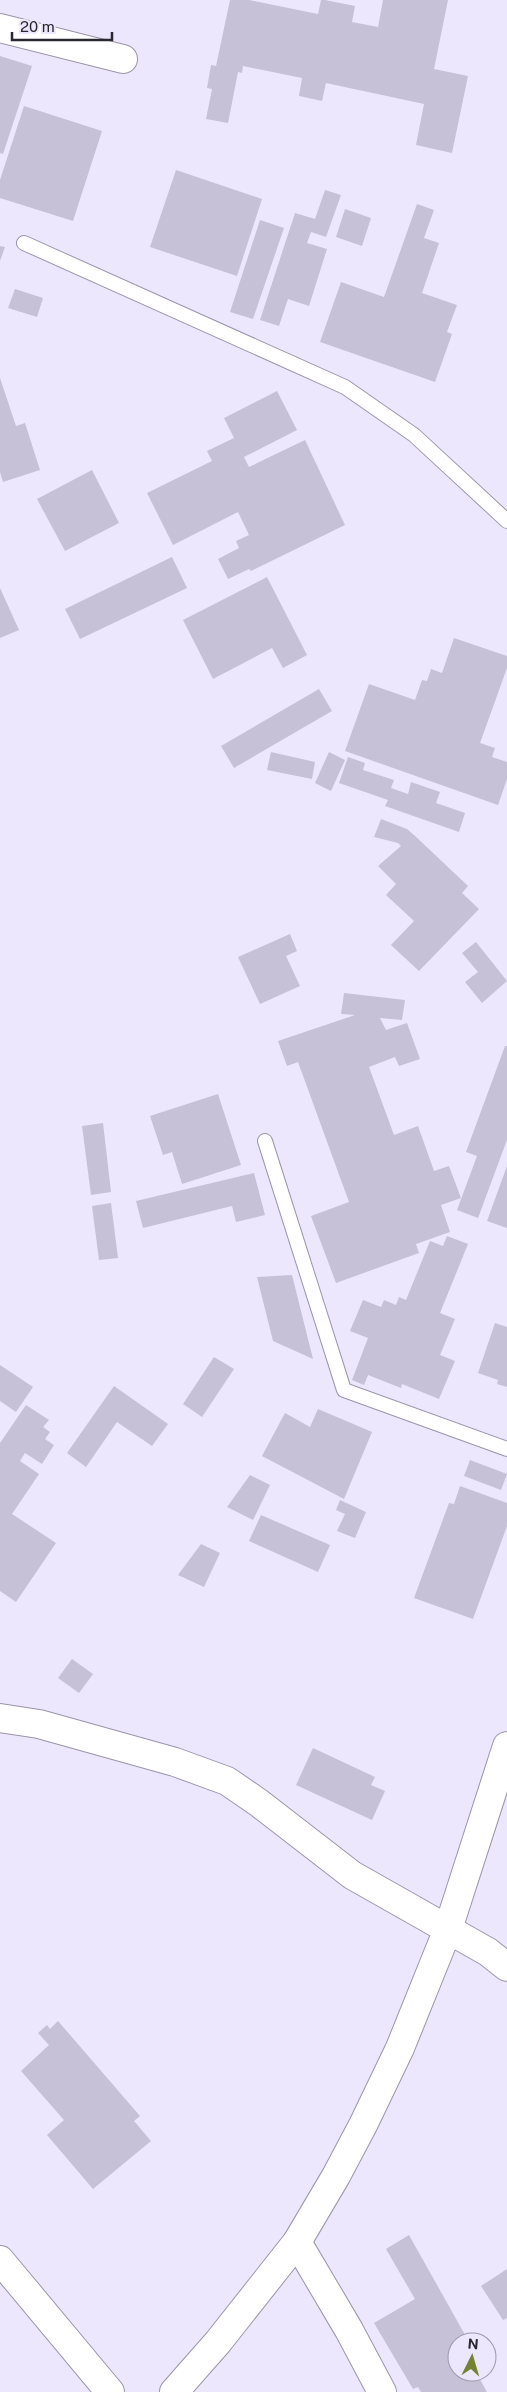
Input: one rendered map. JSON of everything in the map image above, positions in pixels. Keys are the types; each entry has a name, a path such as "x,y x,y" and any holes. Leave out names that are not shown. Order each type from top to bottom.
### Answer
{"street":[{"path":"0,28 123,59"},
{"path":"0,1718 39,1724 175,1762 227,1781 259,1802 352,1875 488,1952 507,1967"},
{"path":"174,2392 218,2342 297,2242 336,2176 363,2125 400,2048 448,1929 507,1746"},
{"path":"297,2242 350,2330 382,2392"},
{"path":"0,2260 110,2392"}],"lane":[{"path":"24,243 346,387 414,435 507,521"},
{"path":"265,1141 344,1390 507,1449"}],"building":[{"path":"230,0 249,0 318,14 321,0 325,0 355,6 352,22 378,27 383,0 448,0 434,69 468,76 452,153 416,145 424,104 326,83 322,101 299,96 302,78 243,66 242,73 238,72 228,123 206,119 212,89 207,88 211,65 216,66"},
{"path":"0,56 32,66 3,154 0,153"},
{"path":"24,106 102,131 73,221 0,198 0,180"},
{"path":"176,170 262,199 237,276 150,247"},
{"path":"325,190 341,195 326,237 311,232 307,243 327,249 309,306 288,299 279,326 260,320 295,213 315,219"},
{"path":"417,204 434,210 424,238 439,243 422,293 457,305 447,332 452,334 435,382 320,342 341,282 384,297"},
{"path":"345,209 371,218 362,246 336,237"},
{"path":"260,220 284,228 253,319 230,312"},
{"path":"0,246 5,247 0,261"},
{"path":"15,289 43,298 37,317 8,308"},
{"path":"0,378 16,426 25,423 40,470 3,482 0,472"},
{"path":"277,391 297,430 244,457 249,467 305,440 345,525 251,571 249,569 228,579 218,559 239,548 236,541 249,535 238,512 173,545 147,493 212,461 207,451 234,438 224,418"},
{"path":"92,470 119,523 65,551 37,499"},
{"path":"172,557 187,588 80,639 65,609"},
{"path":"267,577 307,655 283,668 272,648 213,679 183,620"},
{"path":"0,588 19,630 0,638"},
{"path":"454,638 507,656 507,668 480,743 495,748 492,757 507,762 507,779 498,805 345,751 369,684 415,700 422,680 427,681 431,669 442,673"},
{"path":"319,689 332,711 234,768 221,746"},
{"path":"271,752 315,762 312,779 267,770"},
{"path":"329,752 345,760 331,791 315,783"},
{"path":"348,757 365,763 363,770 394,780 391,788 408,794 411,782 440,792 436,803 465,813 459,832 385,806 388,800 339,783"},
{"path":"381,819 407,829 414,835 468,886 462,893 479,909 419,971 391,945 414,921 386,895 396,884 378,866 401,846 398,843 374,837"},
{"path":"290,934 297,951 286,956 300,986 260,1004 238,957"},
{"path":"476,942 507,981 482,1003 465,982 478,972 462,953"},
{"path":"344,993 405,1000 402,1020 380,1018 386,1030 407,1023 420,1059 399,1066 395,1057 369,1067 394,1135 418,1126 434,1171 449,1166 461,1198 441,1205 450,1232 416,1244 419,1253 336,1283 311,1216 349,1202 298,1062 287,1066 278,1041 355,1015 341,1014"},
{"path":"505,1046 507,1046 507,1140 478,1218 457,1210 477,1156 466,1152"},
{"path":"218,1094 241,1165 182,1184 172,1152 163,1155 150,1116"},
{"path":"103,1123 111,1192 91,1195 82,1126"},
{"path":"507,1166 507,1228 487,1221"},
{"path":"254,1173 265,1215 236,1222 232,1206 143,1228 136,1201"},
{"path":"111,1203 118,1258 99,1260 92,1206"},
{"path":"447,1236 468,1244 440,1313 455,1319 440,1355 455,1361 439,1399 402,1384 401,1388 368,1375 364,1385 352,1380 368,1338 350,1331 363,1300 381,1307 384,1300 396,1305 399,1297 406,1300 430,1241 443,1246"},
{"path":"292,1275 313,1359 273,1341 257,1277"},
{"path":"495,1323 507,1327 507,1387 497,1384 498,1380 478,1373"},
{"path":"214,1357 234,1369 202,1417 183,1404"},
{"path":"0,1365 33,1387 16,1412 0,1401"},
{"path":"114,1386 168,1424 152,1446 117,1422 86,1467 67,1453"},
{"path":"26,1405 49,1420 43,1427 50,1432 45,1439 54,1445 42,1464 25,1453 20,1461 39,1474 12,1514 56,1543 16,1602 0,1591 0,1443"},
{"path":"318,1409 372,1432 344,1499 262,1456 285,1413 310,1427"},
{"path":"470,1460 507,1474 501,1490 464,1476"},
{"path":"250,1475 270,1485 253,1520 227,1507"},
{"path":"460,1486 507,1503 507,1526 473,1619 414,1598 449,1503 454,1504"},
{"path":"340,1500 366,1512 355,1538 337,1531 345,1514 336,1510"},
{"path":"261,1515 330,1545 318,1572 249,1541"},
{"path":"201,1544 220,1553 204,1587 178,1575"},
{"path":"72,1659 93,1674 79,1693 58,1678"},
{"path":"313,1748 375,1777 371,1785 385,1791 372,1820 296,1785"},
{"path":"58,2021 140,2116 134,2121 151,2141 93,2189 47,2135 64,2120 21,2071 49,2045 38,2033 47,2025 50,2029"},
{"path":"409,2235 463,2332 447,2332 447,2382 482,2382 487,2392 421,2392 418,2387 413,2389 374,2323 415,2299 386,2249"},
{"path":"507,2269 507,2318 503,2320 481,2286"}]}
